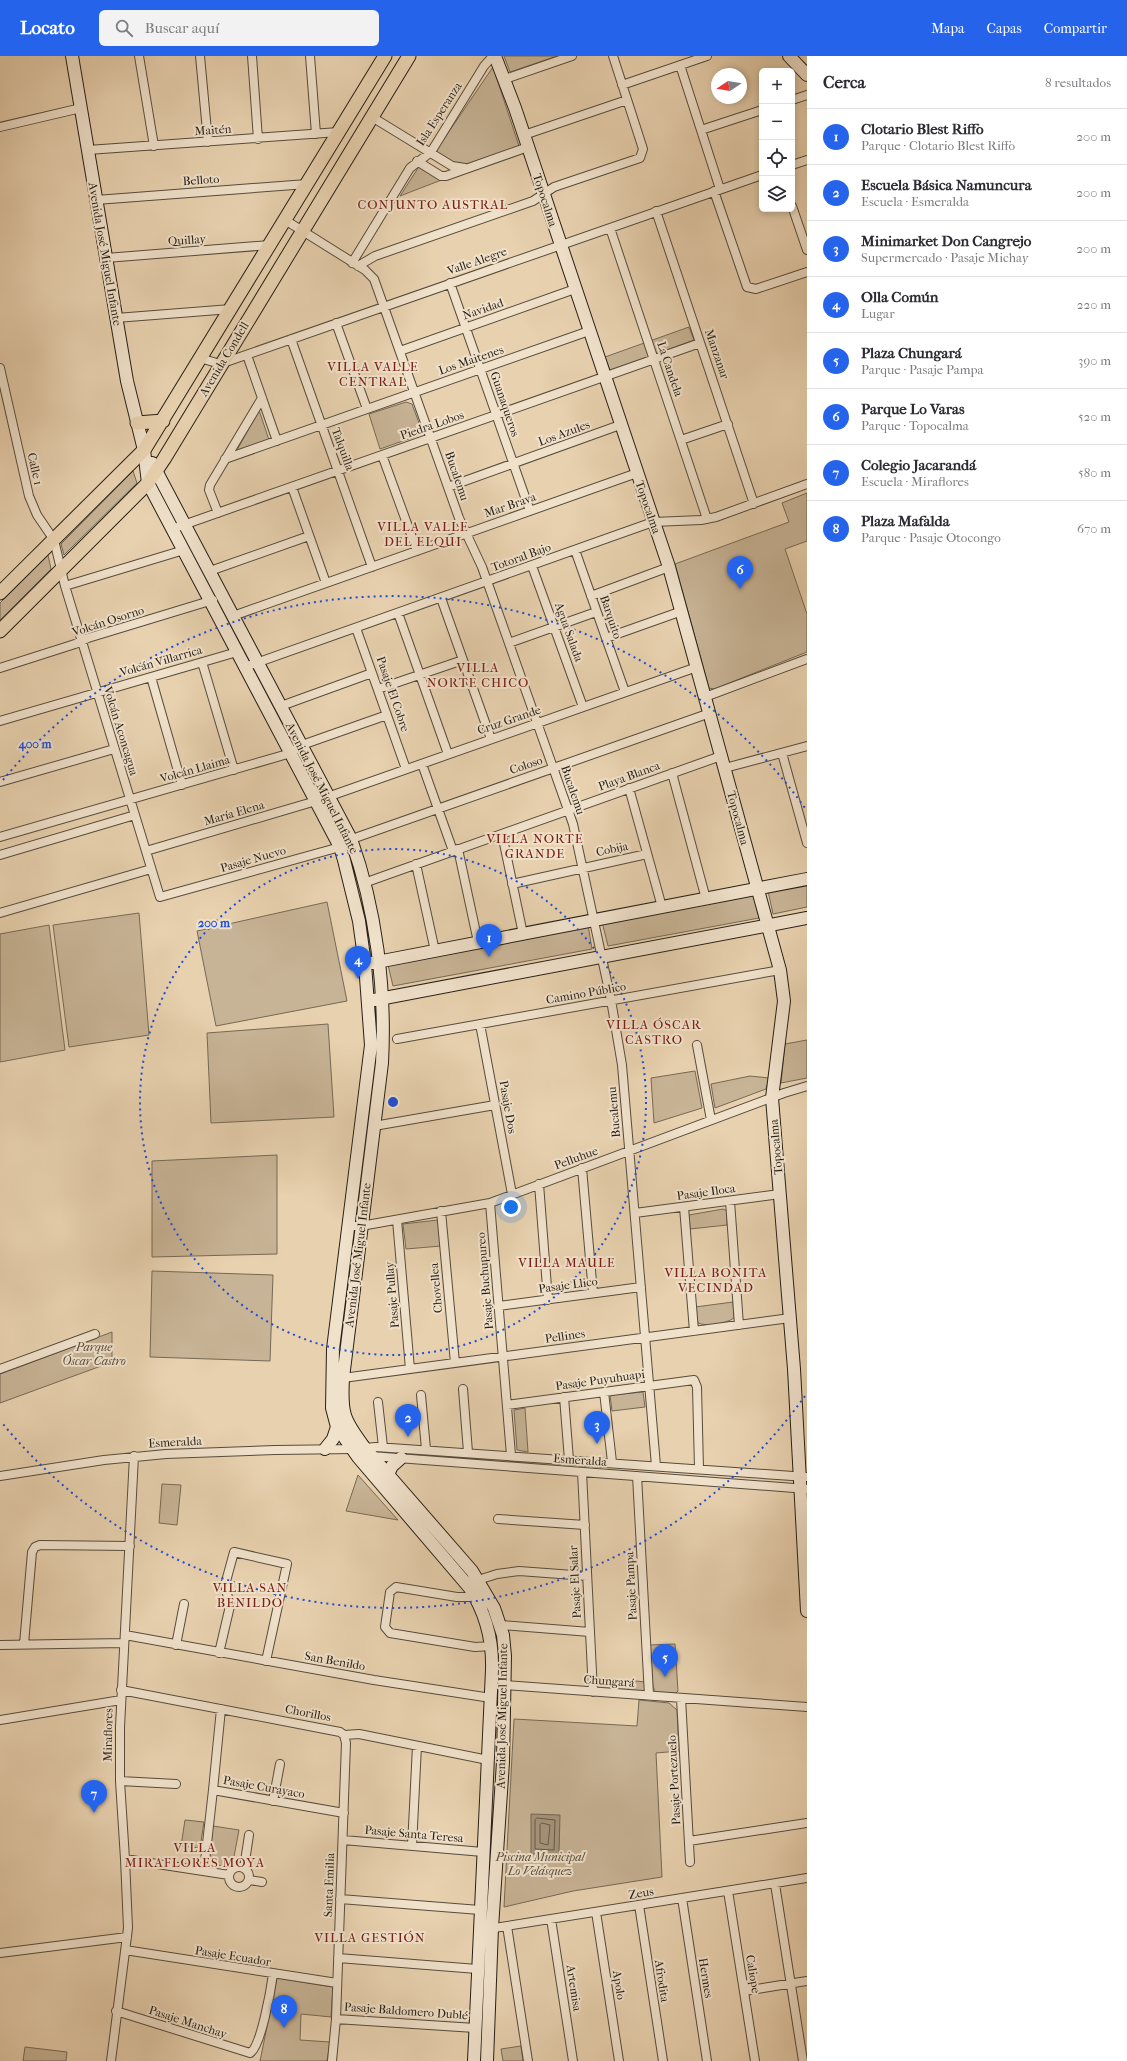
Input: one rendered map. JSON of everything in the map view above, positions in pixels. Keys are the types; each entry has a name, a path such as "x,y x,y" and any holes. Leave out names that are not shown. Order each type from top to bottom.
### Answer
{"main road":[{"name":"Avenida José Miguel Infante","path":"72,56 127,381 144,450 148,483 340,847 359,921 369,1001 370,1061 347,1226 332,1366 332,1408 337,1426 358,1448 464,1579 476,1597 487,1624 492,1646 491,1698 477,1969 474,2061"},
{"name":"Avenida Condell","path":"0,593 144,450 385,56"},
{"name":"Avenida Condell","path":"0,631 148,483 409,56"},
{"name":"Topocalma","path":"494,56 505,79 620,426 669,567 769,925 780,970 784,1001 772,1098 804,1482 807,1611"},
{"path":"789,56 807,75"},
{"path":"137,423 163,421"},
{"name":"Avenida José Miguel Infante","path":"144,450 157,470 351,839 364,882 379,962 382,1063 343,1378 342,1402 345,1419 358,1448 372,1456 478,1580 492,1604 501,1625 505,1656 502,1762 492,1928 487,2061"},
{"path":"365,964 807,880"},
{"path":"369,1001 807,918"},
{"path":"325,1449 332,1439 337,1426"},
{"path":"388,1474 392,1466 400,1458"}],"street":[{"path":"139,56 154,146"},
{"path":"200,56 208,142"},
{"path":"252,56 258,139"},
{"path":"310,56 316,134"},
{"name":"Isla Esperanza","path":"355,264 407,172 417,161 431,152 484,66 494,56"},
{"path":"505,79 572,56"},
{"path":"355,264 533,201 554,187 638,159 643,154 644,149 613,56"},
{"path":"622,85 707,56"},
{"path":"680,65 701,130 745,284 749,289 756,289 807,272"},
{"path":"795,99 807,95"},
{"path":"524,135 627,100"},
{"path":"0,127 81,108"},
{"path":"701,130 759,111"},
{"path":"372,117 452,166 466,168"},
{"name":"Maitén","path":"88,150 339,132"},
{"path":"417,161 443,176 528,147"},
{"path":"795,164 807,160"},
{"name":"Valle Alegre","path":"220,364 759,176"},
{"name":"Belloto","path":"96,200 307,184"},
{"name":"Manzanar","path":"656,211 754,504"},
{"path":"794,212 807,250"},
{"name":"Bucalemu","path":"285,220 355,264 374,279 448,487 466,534 476,551 568,810 602,957 622,1065 656,1466"},
{"name":"La Candela","path":"610,228 707,519"},
{"name":"Quillay","path":"106,258 270,246"},
{"name":"Guanaqueros","path":"450,283 530,511"},
{"name":"Navidad","path":"400,351 575,289"},
{"path":"116,318 231,309"},
{"path":"336,323 367,409"},
{"name":"Los Maitenes","path":"225,459 589,331"},
{"name":"Talquilla","path":"291,339 372,567"},
{"name":"Piedra Lobos","path":"172,529 700,343"},
{"path":"247,355 277,441"},
{"path":"200,358 220,364"},
{"name":"Calle 1","path":"0,368 29,496 37,515 54,540 60,571"},
{"path":"218,513 209,488 262,398"},
{"path":"681,440 728,424"},
{"name":"Los Azules","path":"448,487 620,426"},
{"path":"382,455 417,551"},
{"name":"Mar Brava","path":"233,616 636,473"},
{"name":"Totoral Bajo","path":"245,667 653,522 707,519 754,504 807,484"},
{"path":"292,487 326,583"},
{"path":"210,571 309,536"},
{"path":"65,586 184,550"},
{"name":"Barquito","path":"575,550 624,692"},
{"name":"Agua Salada","path":"532,566 583,707"},
{"path":"591,596 669,567"},
{"name":"Volcán Aconcagua","path":"60,571 160,897"},
{"name":"Volcán Osorno","path":"0,668 224,597"},
{"path":"441,598 491,739"},
{"path":"606,638 682,611"},
{"path":"509,643 596,612"},
{"path":"398,613 448,754"},
{"name":"Pasaje El Cobre","path":"356,628 406,769"},
{"name":"Volcán Villarrica","path":"0,721 237,652"},
{"path":"705,697 807,659"},
{"path":"378,689 463,660"},
{"path":"202,662 234,770"},
{"name":"Cruz Grande","path":"329,796 697,667"},
{"path":"281,706 372,673"},
{"path":"151,677 182,785"},
{"name":"Coloso","path":"351,839 710,713"},
{"name":"Volcán Llaima","path":"0,837 291,754 302,745 387,715"},
{"path":"725,768 807,746"},
{"path":"0,782 114,749"},
{"path":"782,753 807,843"},
{"name":"Playa Blanca","path":"364,882 721,756"},
{"path":"422,764 438,808 456,850 478,942"},
{"path":"672,773 706,899"},
{"path":"630,788 662,907"},
{"name":"María Elena","path":"146,851 329,796"},
{"path":"0,855 135,815"},
{"path":"502,834 522,934"},
{"name":"Pasaje Nuevo","path":"160,897 340,847 351,839"},
{"name":"Cobija","path":"512,884 647,854"},
{"path":"416,864 435,951"},
{"path":"0,913 151,869"},
{"name":"Camino Público","path":"397,1039 780,970"},
{"name":"Pasaje Dos","path":"480,1024 512,1194"},
{"path":"697,1045 711,1120"},
{"name":"Pelluhue","path":"347,1226 361,1226 490,1203 711,1120 807,1086"},
{"path":"374,1126 495,1105"},
{"path":"582,1168 593,1294"},
{"path":"539,1184 548,1300"},
{"name":"Pasaje Iloca","path":"635,1214 780,1194"},
{"path":"730,1201 739,1324"},
{"name":"Pasaje Buchupureo","path":"490,1203 504,1356 511,1455"},
{"path":"684,1207 694,1331"},
{"name":"Chovellea","path":"441,1212 455,1363"},
{"name":"Pasaje Pullay","path":"397,1220 410,1369"},
{"name":"Pasaje Llico","path":"499,1306 641,1287"},
{"name":"Pellines","path":"343,1378 790,1318"},
{"path":"0,1369 95,1334"},
{"name":"Pasaje Puyuhuapi","path":"507,1405 689,1380 695,1382 698,1469"},
{"path":"463,1389 468,1452"},
{"path":"604,1392 612,1462"},
{"path":"420,1395 426,1449"},
{"path":"564,1397 569,1460"},
{"path":"378,1402 383,1447"},
{"name":"Esmeralda","path":"0,1476 134,1456 225,1451 383,1447 698,1469 804,1482"},
{"name":"Miraflores","path":"111,2061 116,2012 127,1937 125,1859 120,1781 121,1690 134,1456"},
{"name":"Esmeralda","path":"372,1456 637,1476 804,1482"},
{"name":"Pasaje El Salar","path":"582,1472 593,1692"},
{"name":"Pasaje Pampa","path":"637,1476 649,1695"},
{"path":"498,1519 585,1525"},
{"path":"24,1644 32,1552 35,1547 40,1545 130,1546"},
{"path":"219,1653 230,1606 225,1585 234,1552 287,1564 266,1661"},
{"path":"478,1580 497,1574 518,1571 587,1576"},
{"path":"476,1597 457,1596 399,1587 394,1588 390,1592 384,1624 386,1630 390,1633 470,1646 492,1646"},
{"path":"176,1645 184,1604"},
{"path":"501,1625 590,1632"},
{"name":"San Benildo","path":"0,1645 125,1639 176,1645 491,1698"},
{"name":"Chungará","path":"504,1685 807,1708"},
{"name":"Chorillos","path":"121,1690 340,1732 344,1735 359,1734 488,1760"},
{"name":"Pasaje Portezuelo","path":"681,1698 690,1862"},
{"path":"0,1720 121,1700"},
{"path":"213,1790 221,1709"},
{"name":"Santa Emilia","path":"332,2061 338,1983 346,1743 344,1735"},
{"path":"412,1846 417,1746"},
{"path":"273,1801 280,1764"},
{"path":"120,1781 176,1784"},
{"name":"Pasaje Curayaco","path":"204,1870 213,1790 344,1813"},
{"path":"689,1841 807,1823"},
{"path":"249,1835 244,1868 249,1880"},
{"name":"Pasaje Santa Teresa","path":"343,1840 483,1852"},
{"path":"125,1859 229,1875"},
{"path":"229,1875 237,1868 244,1868"},
{"path":"229,1875 232,1884 236,1887 243,1886 249,1880"},
{"name":"Zeus","path":"479,1929 507,1926 807,1878"},
{"path":"249,1880 262,1882"},
{"path":"775,1884 803,2061"},
{"name":"Caliope","path":"728,1891 755,2061"},
{"name":"Hermes","path":"682,1898 708,2061"},
{"path":"340,1899 480,1910"},
{"name":"Afrodita","path":"638,1905 663,2061"},
{"name":"Apolo","path":"596,1912 619,2061"},
{"name":"Artemisa","path":"551,1919 573,2061"},
{"path":"507,1926 528,2061"},
{"path":"0,1953 127,1937"},
{"name":"Pasaje Ecuador","path":"125,1950 338,1983"},
{"path":"338,1958 477,1969"},
{"name":"Pasaje Manchay","path":"116,2012 247,2053 252,2052 263,2023 273,1974"},
{"path":"744,1991 807,1981"},
{"name":"Pasaje Baldomero Dublé","path":"336,2019 475,2028"}],"green space":[{"path":"504,56 557,56 510,72"},
{"path":"493,67 519,146 464,165 452,164 435,152"},
{"path":"420,165 444,179 400,196"},
{"path":"689,327 694,340 610,371 605,357"},
{"path":"406,402 412,404 422,431 417,436 380,449 369,414"},
{"path":"259,410 269,440 236,452"},
{"path":"133,471 137,483 64,555 61,544"},
{"path":"807,493 807,541 785,549 807,614 807,652 714,689 709,688 675,564 789,522 782,503"},
{"path":"48,555 51,569 0,620 0,603"},
{"path":"807,884 807,907 773,914 768,891"},
{"path":"754,894 759,918 608,946 602,922"},
{"path":"327,902 347,1001 216,1026 197,931"},
{"path":"139,913 149,1035 69,1047 53,925"},
{"path":"49,925 65,1050 0,1062 0,934"},
{"path":"588,925 592,949 393,986 388,965"},
{"path":"328,1024 334,1117 211,1123 207,1033"},
{"path":"807,1040 807,1078 781,1083 785,1044"},
{"path":"695,1071 702,1108 654,1123 651,1078"},
{"path":"750,1076 769,1078 766,1089 715,1108 711,1084"},
{"path":"277,1155 277,1254 152,1257 152,1161"},
{"path":"723,1209 727,1211 727,1225 690,1229 689,1215"},
{"path":"438,1220 441,1246 406,1249 403,1224"},
{"path":"152,1271 273,1275 270,1361 150,1357"},
{"path":"733,1302 734,1318 726,1322 716,1324 706,1325 698,1323 695,1307"},
{"name":"Parque Óscar Castro","path":"112,1332 112,1362 0,1403 0,1374"},
{"path":"643,1392 645,1407 612,1411 610,1395"},
{"path":"525,1408 528,1452 517,1450 514,1410"},
{"path":"358,1475 398,1520 346,1511"},
{"path":"162,1484 181,1485 177,1525 159,1523"},
{"path":"675,1644 678,1691 676,1693 656,1693 653,1687 650,1645"},
{"path":"594,1677 646,1682 647,1692 597,1688 594,1686"},
{"path":"639,1700 669,1703 677,1710 679,1751 656,1753 662,1877 573,1891 504,1907 514,1719 637,1726"},
{"path":"185,1820 204,1822 200,1848 181,1846"},
{"path":"213,1826 239,1830 233,1862 224,1866 207,1863"},
{"path":"277,1978 333,1987 331,2017 301,2014 300,2040 330,2042 327,2061 260,2061"},
{"path":"521,2046 523,2061 503,2061 501,2049"},
{"path":"25,2047 67,2052 66,2061 23,2061"}],"water":[{"name":"Piscina Municipal Lo Velásquez","path":"531,1814 560,1815 559,1854 531,1854"}],"place":[{"name":"Parque Lo Varas","path":"740,589"},
{"name":"Clotario Blest Riffo","path":"489,957"},
{"name":"Olla Común","path":"358,979"},
{"name":"Escuela Básica Namuncura","path":"408,1437"},
{"name":"Minimarket Don Cangrejo","path":"597,1444"},
{"name":"Plaza Chungará","path":"665,1677"},
{"name":"Colegio Jacarandá","path":"94,1813"},
{"name":"Plaza Mafalda","path":"284,2028"}],"district":[{"name":"CONJUNTO AUSTRAL","path":"433,204"},
{"name":"VILLA VALLE CENTRAL","path":"373,374"},
{"name":"VILLA VALLE DEL ELQUI","path":"423,534"},
{"name":"VILLA NORTE CHICO","path":"478,674"},
{"name":"VILLA NORTE GRANDE","path":"535,846"},
{"name":"VILLA ÓSCAR CASTRO","path":"654,1032"},
{"name":"VILLA MAULE","path":"567,1262"},
{"name":"VILLA BONITA VECINDAD","path":"716,1280"},
{"name":"VILLA SAN BENILDO","path":"250,1594"},
{"name":"VILLA MIRAFLORES MOYA","path":"195,1854"},
{"name":"VILLA GESTIÓN","path":"370,1937"}]}
